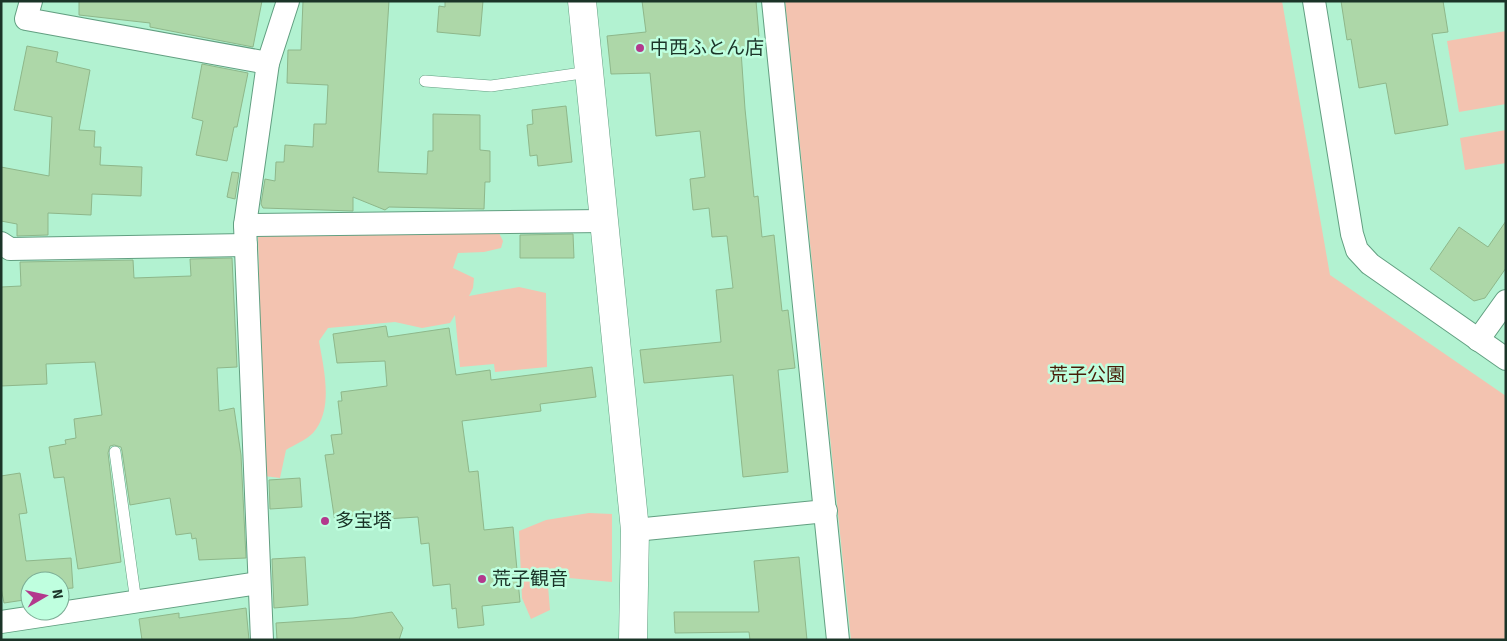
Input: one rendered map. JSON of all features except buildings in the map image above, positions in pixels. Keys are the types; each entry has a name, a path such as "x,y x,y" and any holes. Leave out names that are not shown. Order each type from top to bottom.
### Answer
{"street":[{"path":"31,1 26,19 268,63"},
{"path":"262,640 258,583 246,235 268,63 288,1"},
{"path":"582,1 634,530 633,640"},
{"path":"773,1 838,640"},
{"path":"1314,1 1352,234 1357,250 1370,264 1506,359"},
{"path":"1,243 10,249 246,235 604,221"},
{"path":"1478,340 1506,301"},
{"path":"634,530 826,511"},
{"path":"1,622 258,583"}],"lane":[{"path":"424,81 491,86 589,72"},
{"path":"115,452 136,602"}],"green space":[{"name":"荒子公園","path":"785,1 1282,1 1330,275 1506,396 1506,640 851,640"},
{"path":"1506,31 1506,104 1459,112 1447,41"},
{"path":"1506,130 1506,163 1465,170 1460,138"},
{"path":"499,233 503,241 501,248 484,252 458,253 453,268 474,278 473,288 469,296 519,287 546,293 547,367 495,372 494,364 460,367 455,315 450,323 422,328 395,322 328,328 319,341 326,389 324,413 310,436 286,450 280,478 264,476 258,235"},
{"path":"589,513 612,514 612,582 569,578 548,586 550,610 531,619 522,598 519,531 546,520"}],"place":[{"name":"中西ふとん店","path":"640,48"},
{"name":"多宝塔","path":"325,521"},
{"name":"荒子観音","path":"482,579"}]}
